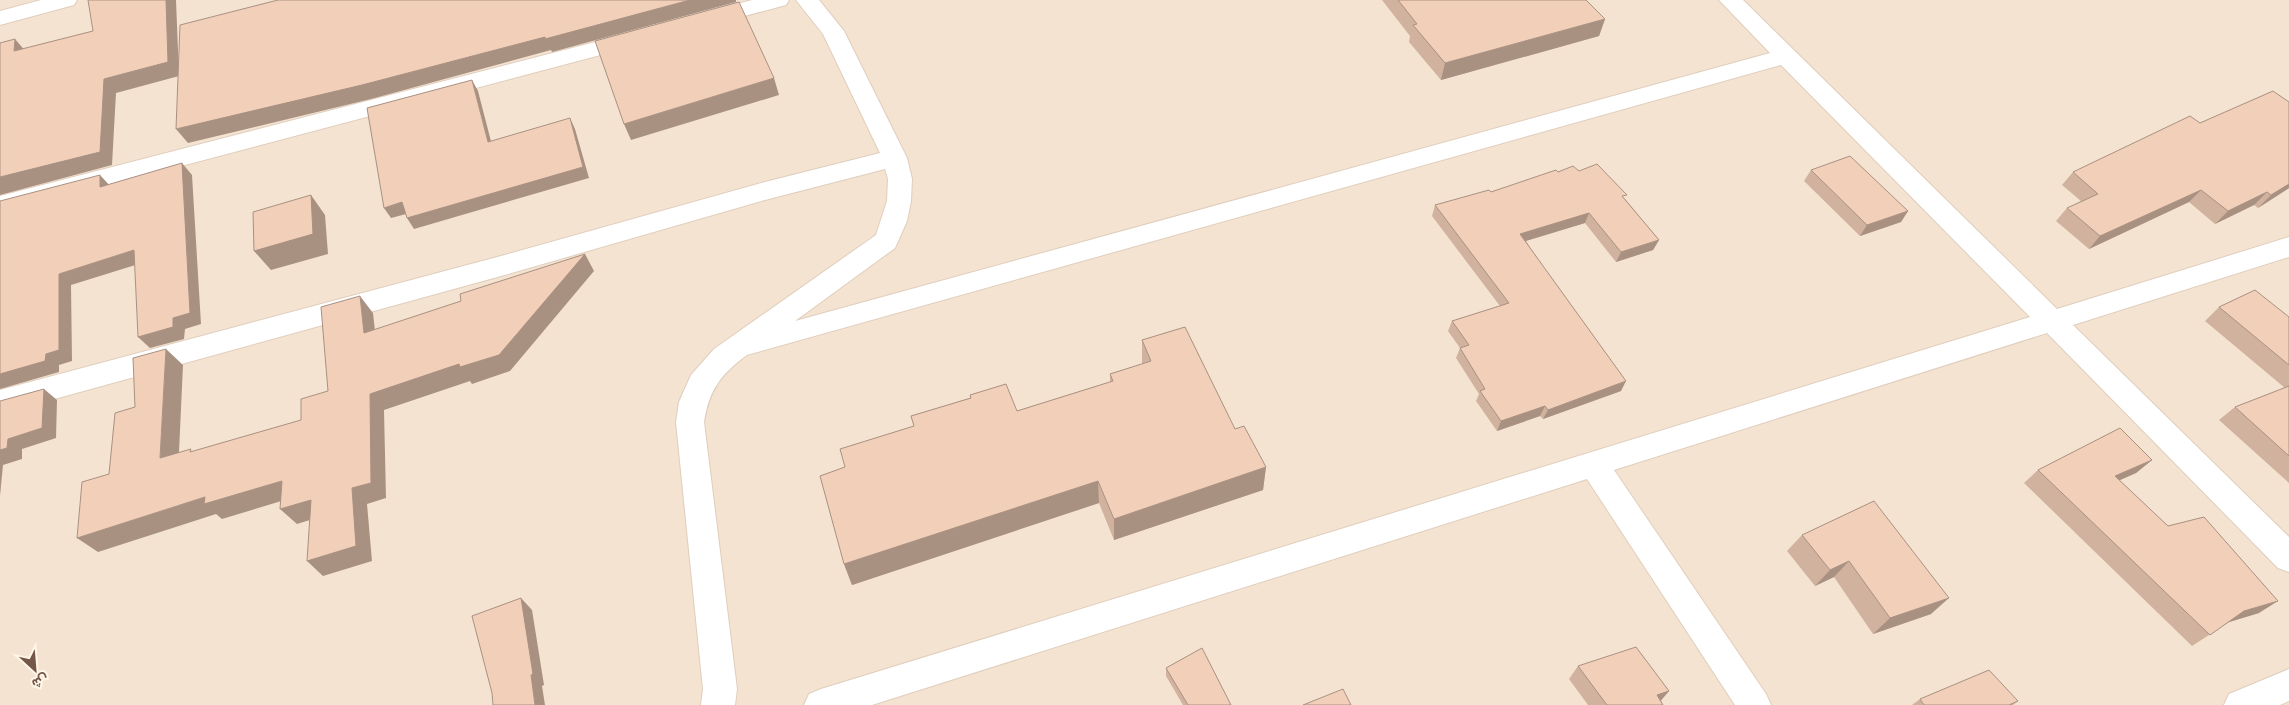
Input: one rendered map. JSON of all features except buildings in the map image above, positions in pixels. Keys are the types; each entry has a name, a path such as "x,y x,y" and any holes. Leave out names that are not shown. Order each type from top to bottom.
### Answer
{"street":[{"path":"0,18 66,0"},
{"path":"683,26 778,0"},
{"path":"720,700 690,422 693,402 701,383 724,357 886,241 900,201 900,179 895,158 876,123 833,31 808,0"},
{"path":"1730,0 2289,558"},
{"path":"0,205 655,34"},
{"path":"738,347 1786,56"},
{"path":"0,402 501,266 765,191 895,158"},
{"path":"821,705 2289,248"},
{"path":"1593,464 1754,705"},
{"path":"2241,705 2289,685"}],"shaded area":[{"path":"0,0 2289,0 2289,705 0,705"}]}
